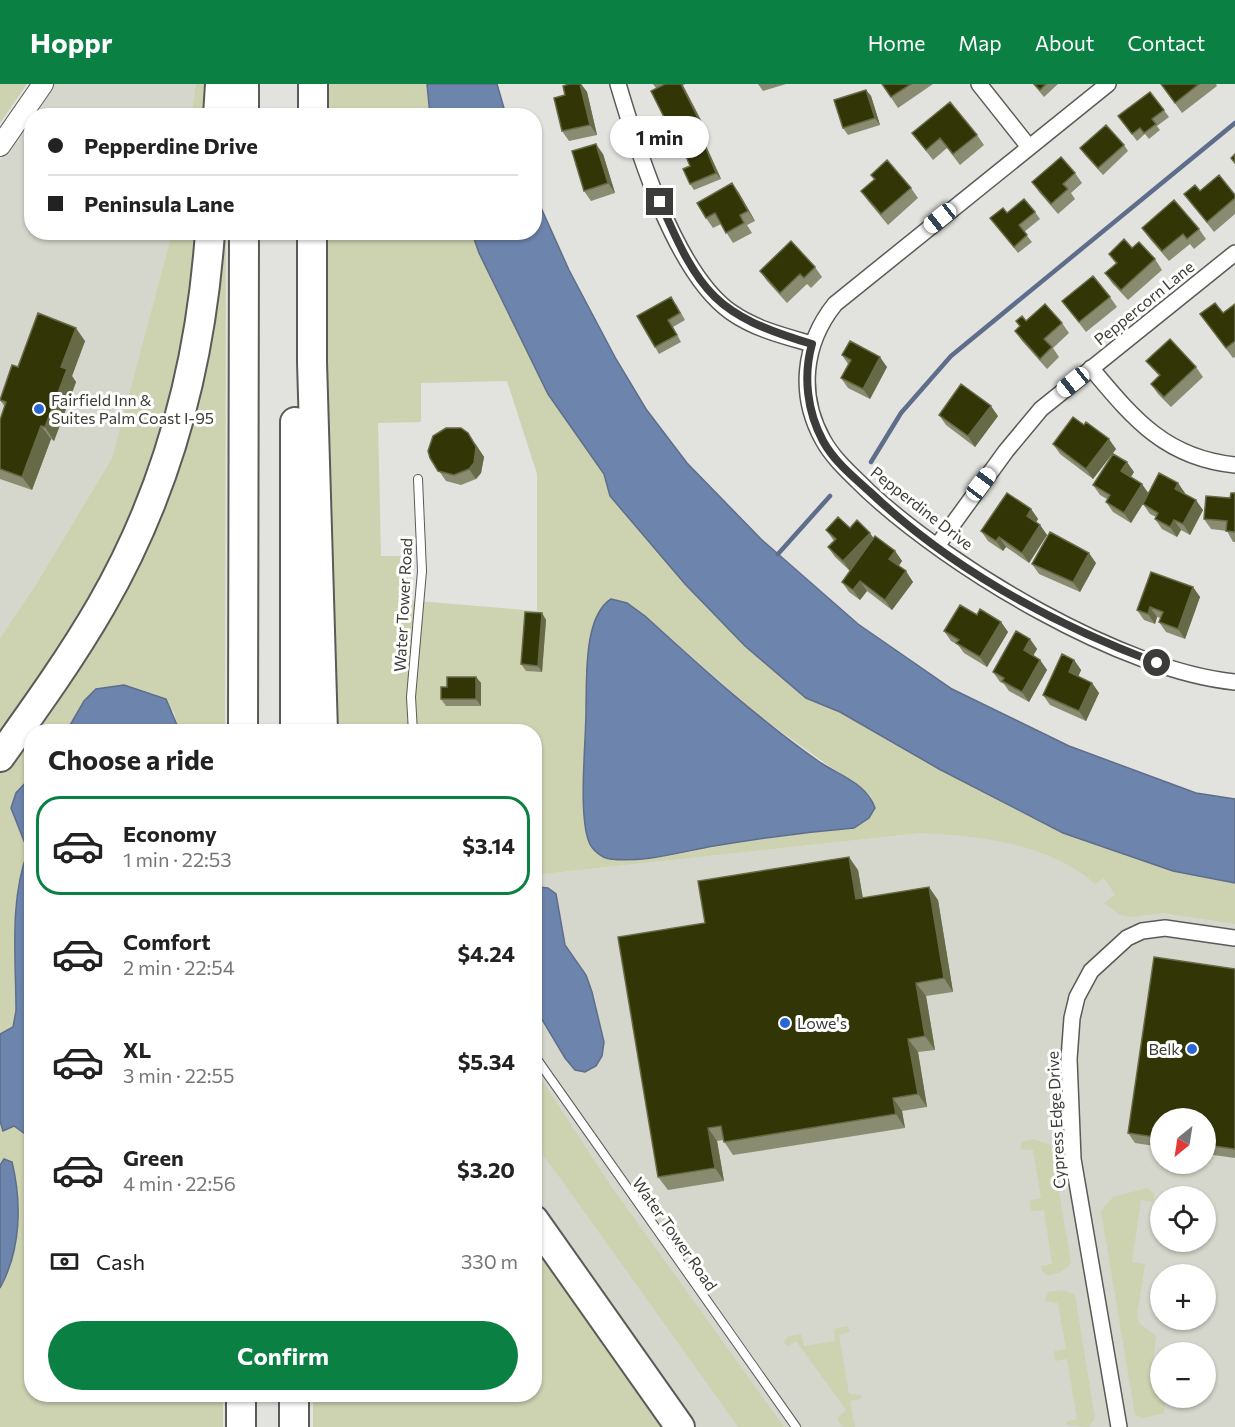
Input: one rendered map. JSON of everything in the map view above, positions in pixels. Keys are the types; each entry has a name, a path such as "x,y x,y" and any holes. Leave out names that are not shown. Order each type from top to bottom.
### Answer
{"highway":[{"path":"218,108 220,84"},
{"path":"244,84 244,108"},
{"path":"296,84 296,108"},
{"path":"313,84 313,108"},
{"path":"0,757 53,682 102,604 159,482 186,393 205,293 209,240"},
{"path":"243,724 244,240"},
{"path":"295,240 295,724"},
{"path":"312,240 312,362 323,724"},
{"path":"542,1231 680,1427"},
{"path":"241,1402 241,1427"},
{"path":"294,1402 294,1427"}],"street":[{"path":"26,108 42,84"},
{"path":"618,84 654,188 683,251 704,286 722,306 747,322 812,344"},
{"path":"979,84 1029,147"},
{"name":"Pepperdine Drive","path":"1108,84 846,293 829,312 812,344 807,371 808,396 814,420 828,450 880,502 937,546 1006,592 1077,629 1165,666 1198,676 1235,682"},
{"path":"0,146 24,111"},
{"name":"Peppercorn Lane","path":"937,546 1031,420 1091,368 1235,253"},
{"path":"1091,368 1138,422 1157,437 1201,459 1235,465"},
{"name":"Cypress Edge Drive","path":"1119,1427 1073,1159 1069,1059 1072,1018 1077,997 1091,971 1127,938 1142,931 1165,928 1235,938"}],"lane":[{"name":"Water Tower Road","path":"413,724 411,697 422,571 418,479"},
{"name":"Water Tower Road","path":"542,1066 796,1427"}],"shaded area":[{"path":"51,84 196,84 192,108 37,108"},
{"path":"24,127 24,240 170,240 112,458 35,586 0,638 0,160"},
{"path":"950,775 1063,833 1173,871 1235,883 1235,1427 697,1427 542,1210 542,874 921,833"}],"green space":[{"path":"0,84 27,84 0,123"},
{"path":"196,84 211,84 209,108 192,108"},
{"path":"329,84 427,84 429,108 328,108"},
{"path":"170,240 200,240 166,430 113,564 0,741 0,638 35,586 112,458"},
{"path":"214,240 226,240 225,724 177,724 174,712 154,694 132,690 84,701 71,724 26,724 135,552"},
{"path":"328,240 475,240 548,394 604,474 610,496 806,698 840,712 939,769 1063,833 1173,871 1235,883 1235,924 1163,913 1132,917 1120,915 1104,903 1115,895 1104,878 1095,884 1056,859 1012,844 943,834 921,833 542,874 542,724 331,724 326,392","holes":["507,381 537,474 537,611 406,600 410,556 381,556 378,423 421,422 421,383","645,616 762,718 871,796 854,828 741,842 646,858 610,858 598,854 591,841 586,816 584,784 584,748 592,630"]},
{"path":"24,728 24,785 11,807 24,841 24,864 15,910 16,1011 13,1027 0,1034 0,766"},
{"path":"542,1080 611,1186 784,1427 738,1427 542,1154"},
{"path":"0,1121 3,1130 14,1126 24,1133 24,1402 223,1402 223,1427 0,1427 0,1288 6,1277 4,1159 0,1165"},
{"path":"1033,1139 1051,1145 1071,1263 1060,1272 1050,1275 1046,1275 1041,1269 1041,1266 1052,1264 1044,1210 1031,1211 1029,1201 1041,1198 1033,1150 1020,1149 1022,1142"},
{"path":"1147,1188 1150,1190 1150,1202 1141,1200 1132,1262 1145,1264 1137,1316 1140,1324 1156,1336 1155,1342 1150,1342 1150,1408 1165,1408 1164,1413 1143,1418 1135,1415 1101,1211 1113,1197"},
{"path":"542,1247 667,1427 313,1427 313,1402 542,1402"},
{"path":"1064,1290 1075,1295 1095,1419 1088,1427 1066,1425 1066,1422 1077,1419 1067,1359 1055,1361 1054,1351 1066,1349 1058,1303 1045,1301 1048,1292"},
{"path":"847,1326 850,1332 839,1335 849,1394 862,1395 860,1399 850,1401 855,1427 843,1427 837,1419 846,1410 796,1341 788,1347 784,1342 788,1336 801,1334 804,1346 835,1341 834,1329"}],"water":[{"path":"427,84 497,84 504,108 429,108"},
{"path":"542,210 569,270 616,359 646,409 687,463 761,539 858,624 952,689 1069,746 1196,793 1235,799 1235,883 1173,871 1063,833 939,769 840,712 806,698 745,646 685,584 610,496 604,474 548,394 474,240 542,240"},
{"path":"611,599 627,603 645,616 752,711 821,763 860,787 875,808 869,818 854,828 749,840 636,860 610,859 592,848 586,830 583,778 588,650 595,620"},
{"path":"124,685 166,699 177,724 71,724 84,701 96,689"},
{"path":"24,784 24,841 11,808 16,793"},
{"path":"24,864 24,1133 14,1126 3,1131 0,1121 0,1034 13,1027 16,1011 16,910"},
{"path":"542,887 548,888 556,894 565,945 586,975 604,1042 602,1056 596,1066 585,1072 575,1070 565,1058 542,1019"},
{"path":"4,1159 12,1162 17,1194 18,1226 12,1258 0,1288 0,1165"}],"building":[{"path":"580,84 590,125 562,131 554,98 565,95 563,86"},
{"path":"665,84 681,84 698,118 671,131 651,91"},
{"path":"882,84 911,84 891,97"},
{"path":"1034,84 1046,84 1040,90"},
{"path":"1161,84 1199,84 1175,103"},
{"path":"866,90 875,118 843,128 834,100"},
{"path":"1150,92 1164,110 1152,119 1156,124 1144,133 1140,128 1132,134 1118,116"},
{"path":"950,102 977,135 953,154 940,138 926,150 912,133"},
{"path":"1106,125 1124,145 1098,168 1080,148"},
{"path":"703,141 716,173 690,184 683,169 690,166 683,149"},
{"path":"596,144 608,183 584,191 572,151"},
{"path":"1061,157 1075,173 1063,184 1068,189 1051,204 1032,182"},
{"path":"887,160 911,188 881,214 861,191 875,179 871,175"},
{"path":"1219,175 1235,198 1207,222 1184,194 1195,185 1200,191"},
{"path":"732,183 748,211 740,215 744,223 726,233 715,213 706,218 697,203"},
{"path":"1024,199 1035,212 1019,225 1027,235 1014,247 990,218 1003,208 1007,213"},
{"path":"1174,200 1199,229 1187,239 1183,234 1162,251 1142,228"},
{"path":"1124,239 1132,248 1139,242 1155,259 1121,290 1105,273 1117,263 1109,254"},
{"path":"791,241 815,267 804,278 800,274 780,293 760,271"},
{"path":"1093,276 1110,297 1079,322 1062,301"},
{"path":"671,297 680,313 668,320 677,335 655,347 637,316"},
{"path":"1215,303 1223,313 1235,304 1235,341 1226,348 1200,314"},
{"path":"1045,304 1062,323 1044,339 1052,347 1040,359 1015,331 1020,326 1016,321 1022,316 1026,321"},
{"name":"Fairfield Inn & Suites Palm Coast I-95","path":"38,313 76,328 61,367 67,369 45,427 41,426 22,477 0,469 0,420 6,402 0,400 12,365 18,367"},
{"path":"1170,339 1196,367 1164,397 1151,384 1160,375 1146,361"},
{"path":"850,341 880,357 863,389 841,378 851,360 842,355"},
{"path":"961,384 991,406 968,436 939,415"},
{"path":"1073,417 1084,425 1086,422 1109,439 1086,469 1053,444"},
{"path":"446,428 461,428 468,433 476,447 474,463 469,469 454,475 438,471 428,451 433,436"},
{"path":"1113,454 1127,462 1121,471 1142,484 1124,513 1106,502 1110,495 1093,485"},
{"path":"1159,473 1178,483 1175,489 1196,500 1183,524 1174,520 1170,527 1155,519 1158,513 1143,504"},
{"path":"1007,493 1031,509 1027,516 1040,525 1022,553 999,537 996,541 981,531"},
{"path":"1231,493 1235,493 1235,532 1226,531 1227,521 1204,519 1206,496 1230,498"},
{"path":"838,517 850,528 857,520 870,533 843,561 828,547 836,539 826,530"},
{"path":"1050,532 1089,553 1073,582 1032,564"},
{"path":"875,536 895,551 889,559 906,571 885,600 860,581 853,590 842,582"},
{"path":"1151,572 1193,587 1178,629 1159,622 1163,612 1150,607 1148,614 1137,610"},
{"path":"960,605 977,615 980,609 1001,622 980,657 956,643 959,640 944,631"},
{"path":"525,612 542,613 538,666 521,664"},
{"path":"1016,631 1030,639 1024,650 1040,660 1022,692 1002,681 1004,678 993,672"},
{"path":"1062,654 1074,660 1069,672 1092,683 1079,711 1043,695"},
{"path":"447,677 476,677 476,699 441,699 441,687 447,687"},
{"name":"Lowe's","path":"849,857 856,899 929,887 944,978 916,983 925,1036 908,1039 918,1094 893,1098 896,1114 724,1142 721,1126 708,1128 715,1168 658,1177 618,937 705,923 698,881"},
{"name":"Belk","path":"1154,957 1235,969 1235,1149 1216,1146 1216,1108 1150,1108 1150,1136 1128,1133"}],"waterway":[{"path":"871,462 901,413 951,356 1235,123"},
{"path":"778,554 830,496"}],"place":[{"name":"Fairfield Inn & Suites Palm Coast I-95","path":"39,409"},
{"name":"Lowe's","path":"785,1023"},
{"name":"Belk","path":"1192,1049"}],"route":[{"path":"660,202 699,279 722,306 755,326 812,344 808,360 807,384 811,409 818,430 828,450 839,463 874,496 915,530 1006,592 1077,629 1157,663"}]}
